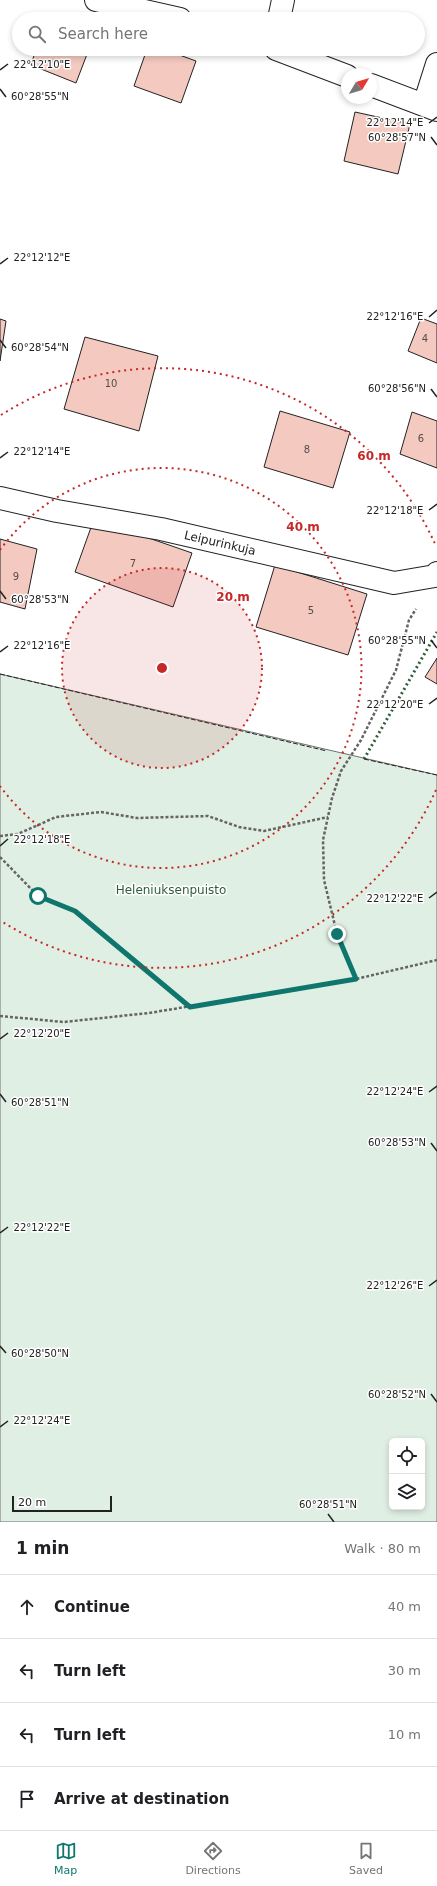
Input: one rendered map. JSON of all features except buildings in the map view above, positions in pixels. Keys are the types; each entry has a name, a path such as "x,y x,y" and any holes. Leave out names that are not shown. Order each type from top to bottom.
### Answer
{"street":[{"path":"96,0 149,12"},
{"path":"280,12 283,0"},
{"path":"294,56 341,74"},
{"path":"377,87 431,107 437,64"},
{"name":"Leipurinkuja","path":"0,498 57,511 161,529 394,583 436,574"}],"path":[{"path":"356,979 337,934 324,880 323,840 332,798 341,771 361,740 396,670 410,620 436,574"},
{"path":"0,836 18,834 56,817 101,812 137,818 208,816 239,827 264,831 328,817"},
{"path":"0,857 38,896 75,911 190,1007"},
{"path":"0,1016 64,1022 149,1013 356,979 437,960"}],"green space":[{"name":"Heleniuksenpuisto","path":"0,674 437,775 437,1522 0,1522"}],"hedge":[{"path":"364,759 437,632"}],"fence":[{"path":"0,674 327,751"},
{"path":"364,759 437,775"}],"route":[{"path":"38,896 75,911 190,1007 356,979 337,934"}]}
